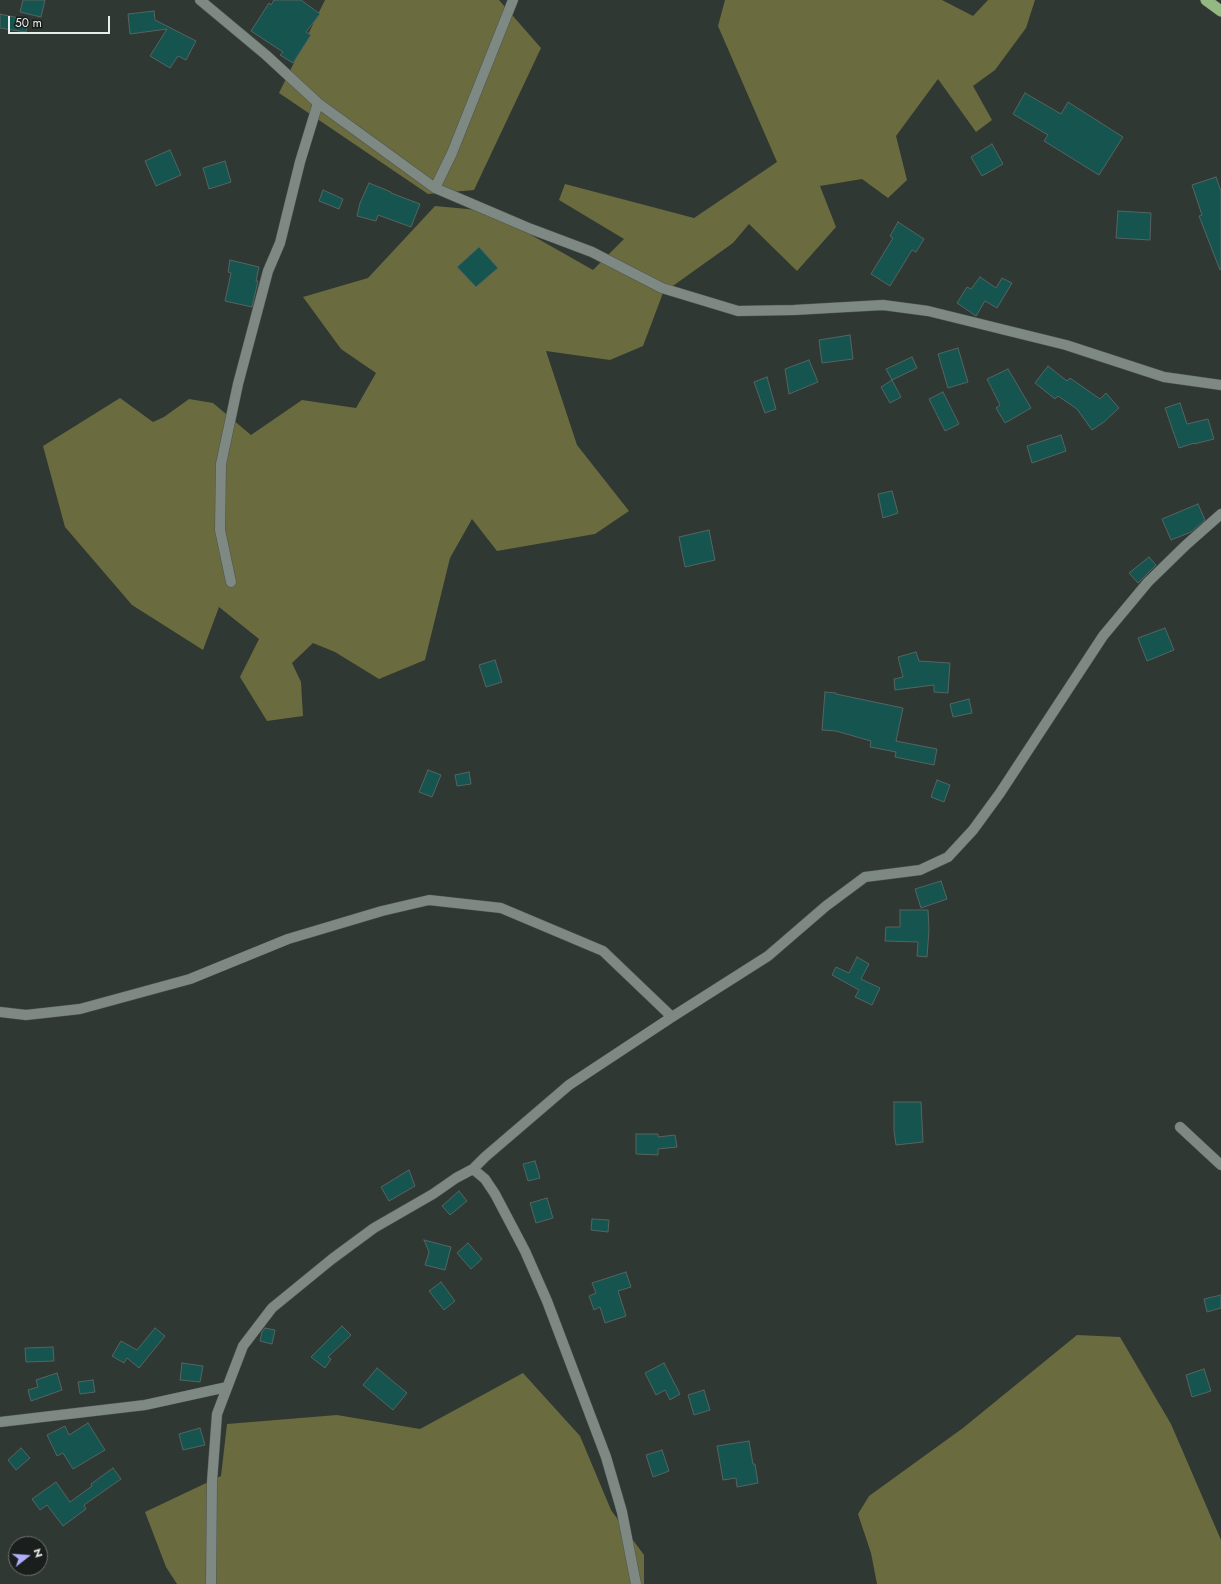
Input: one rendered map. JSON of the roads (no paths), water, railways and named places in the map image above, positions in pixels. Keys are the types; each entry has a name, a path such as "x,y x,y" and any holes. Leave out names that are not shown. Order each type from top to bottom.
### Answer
{"highway":[{"path":"1206,0 1221,11"}],"street":[{"path":"200,0 266,55 318,103 435,188 531,229 592,252 662,288 738,311 794,310 883,305 928,311 1066,345 1164,377 1221,385"},
{"path":"435,188 452,153 513,0"},
{"path":"231,582 220,530 221,464 238,384 268,271 280,243 300,162 318,103"},
{"path":"211,1584 212,1482 217,1414 244,1346 272,1308 332,1259 374,1228 473,1169 485,1156 569,1085 768,956 826,906 865,877 920,870 948,857 973,830 1000,793 1103,636 1148,582 1221,514"},
{"path":"0,1012 26,1015 87,1007 190,980 288,939 382,910 429,900 501,908 603,950 672,1017"},
{"path":"1180,1127 1221,1165"},
{"path":"473,1169 485,1179 495,1194 547,1301 606,1457 622,1512 636,1584"},
{"path":"0,1422 145,1405 227,1388"}]}
